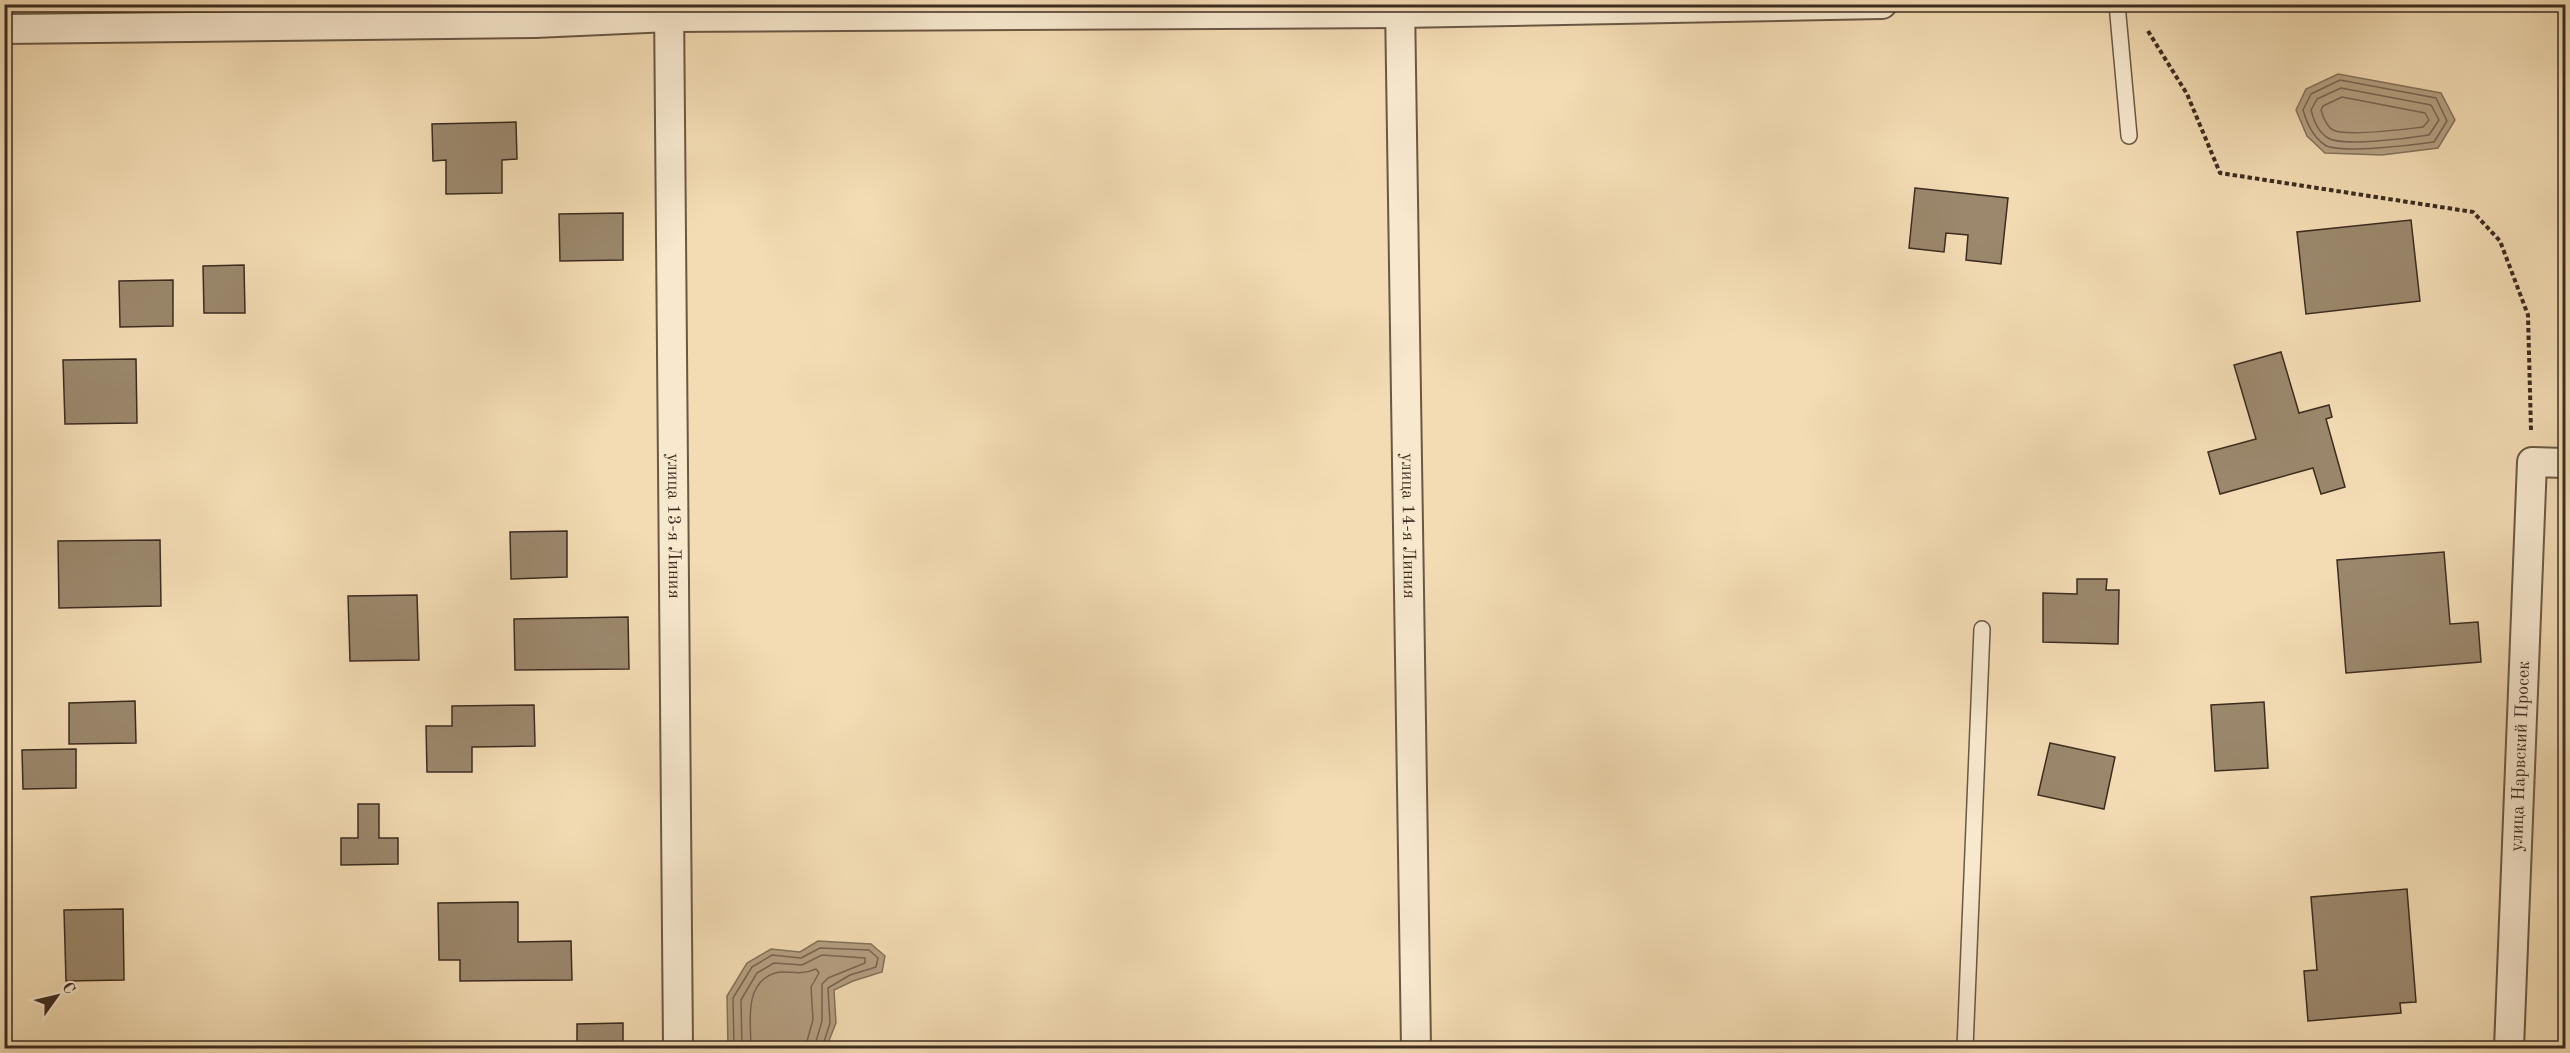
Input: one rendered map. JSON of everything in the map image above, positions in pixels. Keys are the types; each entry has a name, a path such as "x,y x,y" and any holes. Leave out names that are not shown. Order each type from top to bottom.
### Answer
{"street":[{"path":"4,29 536,22 669,11 1400,9 1882,4"},
{"name":"улица 14-я Линия","path":"1400,9 1416,1048"},
{"name":"улица 13-я Линия","path":"669,11 678,1048"},
{"path":"2532,462 2565,463"},
{"name":"улица Нарвский Просек","path":"2509,1048 2532,462"}],"lane":[{"path":"2117,4 2129,135"},
{"path":"1965,1048 1982,629"}],"path":[{"path":"2145,24 2187,94 2220,173 2473,212 2500,241 2528,315 2532,462"}],"water":[{"path":"2338,74 2441,93 2455,120 2438,148 2382,155 2325,153 2307,136 2296,110 2306,89"},
{"path":"818,941 871,944 885,956 882,972 834,990 836,1023 826,1048 728,1048 727,996 747,963 771,949 800,952"}],"building":[{"path":"516,122 517,159 502,160 502,193 446,194 446,160 433,161 432,124"},
{"path":"1915,188 2008,198 2001,264 1966,260 1968,235 1946,233 1944,252 1909,248"},
{"path":"623,213 623,260 560,261 559,214"},
{"path":"2411,220 2420,301 2306,314 2297,232"},
{"path":"244,265 245,313 204,313 203,266"},
{"path":"173,280 173,326 120,327 119,281"},
{"path":"2281,352 2299,413 2329,405 2332,417 2326,419 2345,487 2321,494 2313,468 2220,494 2208,452 2256,439 2234,365"},
{"path":"136,359 137,423 65,424 63,360"},
{"path":"567,531 567,577 511,579 510,532"},
{"path":"160,540 161,606 59,608 58,541"},
{"path":"2444,552 2450,624 2478,622 2481,662 2346,673 2337,560"},
{"path":"2077,579 2107,579 2106,590 2119,590 2118,644 2043,642 2043,593 2077,594"},
{"path":"417,595 419,660 350,661 348,596"},
{"path":"628,617 629,669 515,670 514,619"},
{"path":"135,701 136,743 69,744 69,703"},
{"path":"2264,702 2268,768 2215,771 2211,705"},
{"path":"534,705 535,746 472,747 472,772 427,772 426,726 452,726 452,706"},
{"path":"2050,743 2115,757 2104,809 2038,795"},
{"path":"76,749 76,788 23,789 22,750"},
{"path":"358,804 379,804 379,838 398,838 398,864 341,865 341,838 358,838"},
{"path":"2407,889 2416,1002 2400,1003 2401,1013 2308,1021 2304,971 2317,970 2311,897"},
{"path":"518,902 518,942 571,941 572,980 460,981 460,960 439,960 438,903"},
{"path":"123,909 124,980 66,981 64,910"},
{"path":"623,1023 623,1048 577,1048 577,1024"}]}
